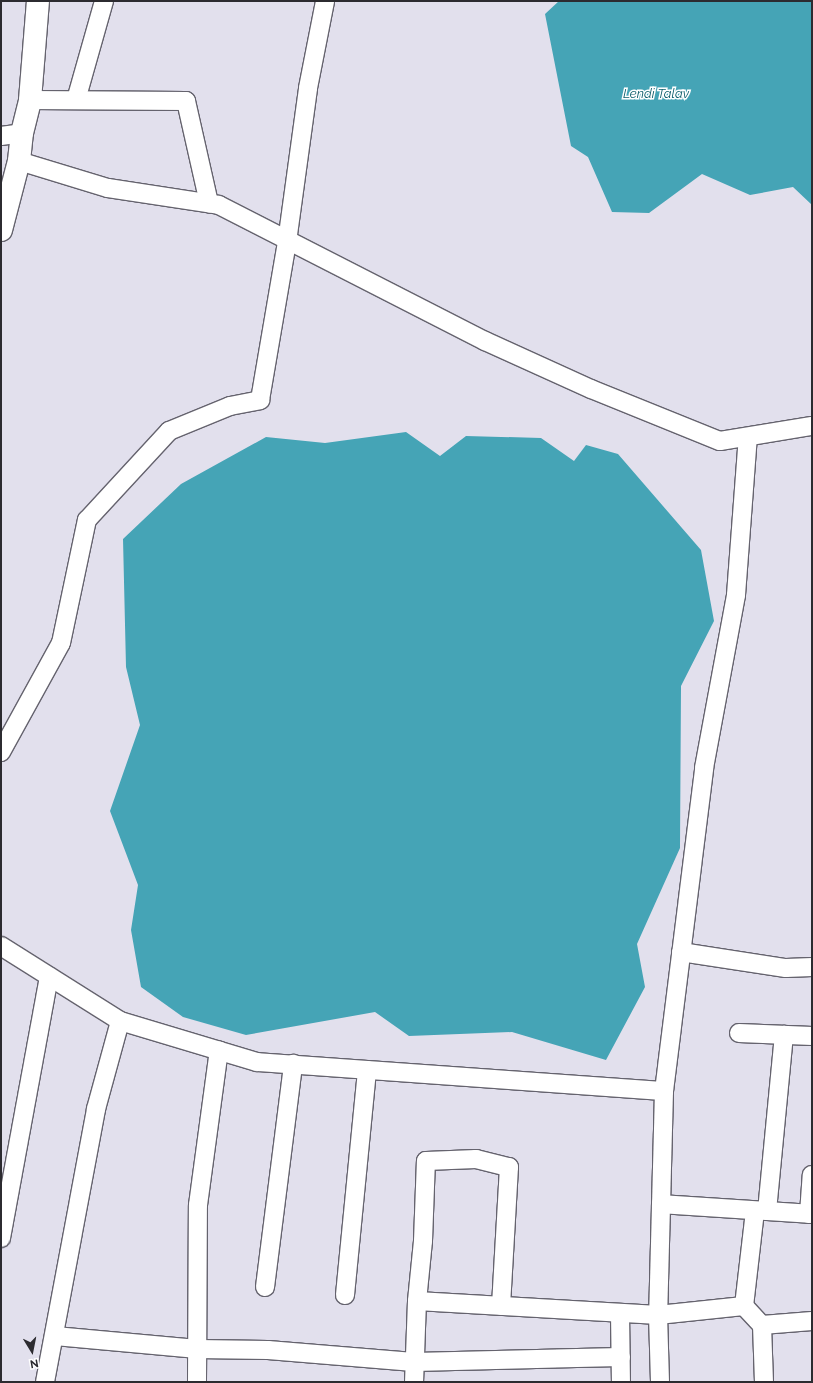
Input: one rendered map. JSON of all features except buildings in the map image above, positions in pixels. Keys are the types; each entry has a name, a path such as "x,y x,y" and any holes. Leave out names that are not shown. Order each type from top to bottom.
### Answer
{"street":[{"path":"1,230 19,162 22,133 30,100 38,1"},
{"path":"76,100 104,1"},
{"path":"1,752 61,643 87,520 169,431 230,406 260,400 287,242 308,88 325,1"},
{"path":"30,100 186,101 209,204"},
{"path":"1,136 22,133"},
{"path":"19,162 108,188 219,205 287,242 485,342 591,389 720,441 812,426"},
{"path":"660,1382 658,1315 664,1091 704,768 736,595 748,437"},
{"path":"1,946 120,1021 257,1062 664,1091"},
{"path":"681,952 786,968 812,967"},
{"path":"1,1238 49,976"},
{"path":"45,1382 55,1336 93,1124 120,1021"},
{"path":"739,1033 812,1036"},
{"path":"744,1306 761,1211 784,1035"},
{"path":"197,1382 198,1205 219,1050"},
{"path":"265,1287 293,1064"},
{"path":"345,1295 367,1070"},
{"path":"414,1382 416,1301 423,1241 426,1161 476,1159 509,1167 501,1306"},
{"path":"661,1204 810,1214 812,1174"},
{"path":"416,1301 658,1315 744,1306"},
{"path":"744,1306 762,1325 764,1382"},
{"path":"620,1313 621,1382"},
{"path":"762,1325 812,1321"},
{"path":"55,1336 197,1349 268,1350 414,1362 620,1357"}],"water":[{"name":"Lendi Talav","path":"559,1 812,1 812,205 793,187 750,195 702,174 649,213 612,212 588,157 571,146 545,14"},
{"path":"406,432 440,456 466,436 541,438 574,461 586,445 618,454 701,550 714,621 681,686 680,848 637,944 645,987 606,1060 512,1032 409,1036 375,1012 246,1035 183,1017 141,987 131,930 138,885 110,811 140,725 126,667 123,539 181,484 266,437 325,443"}]}
